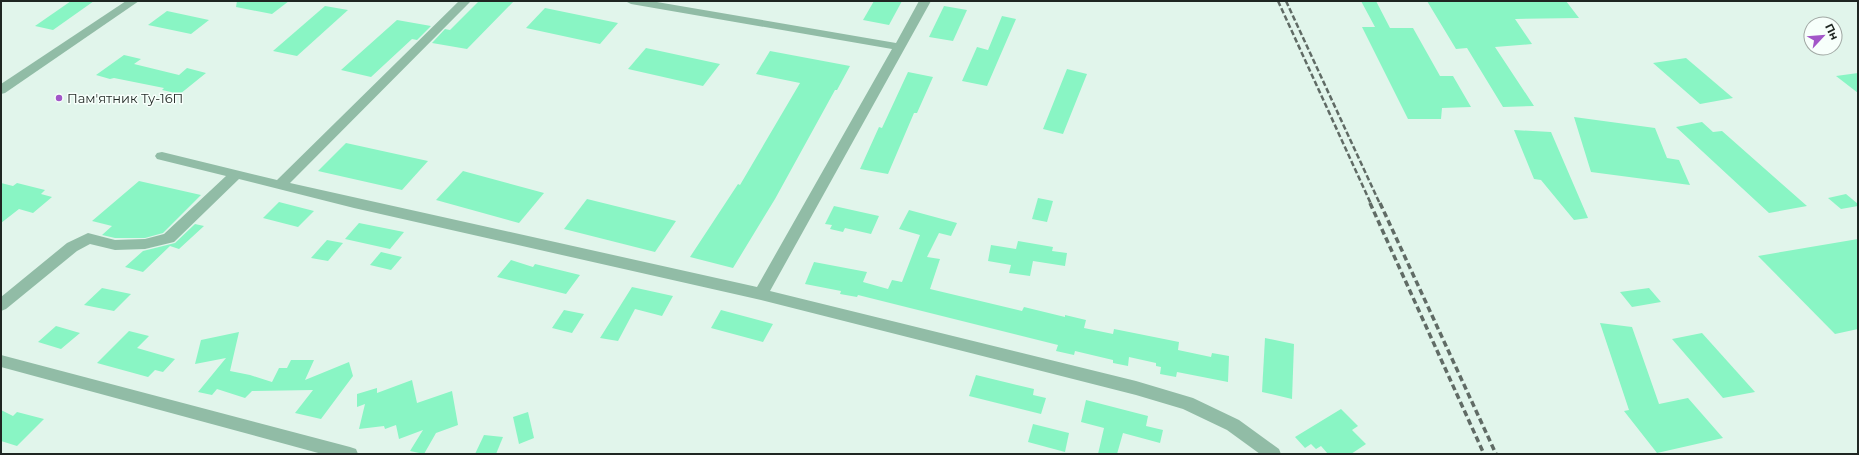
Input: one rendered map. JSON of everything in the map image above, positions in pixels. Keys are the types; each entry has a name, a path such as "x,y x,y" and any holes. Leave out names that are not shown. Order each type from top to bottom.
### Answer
{"street":[{"path":"1,90 133,1"},
{"path":"281,184 466,1"},
{"path":"631,1 899,47"},
{"path":"761,294 925,1"},
{"path":"162,156 362,204 761,294 1158,394 1187,404 1233,425 1273,454"},
{"path":"1,305 72,247 88,238 115,245 145,244 169,238 236,174"},
{"path":"1,361 350,454"}],"building":[{"path":"71,1 94,1 53,30 35,26"},
{"path":"237,1 289,1 272,14 236,7"},
{"path":"479,1 514,1 467,49 432,43 445,29 450,30"},
{"path":"874,1 902,1 889,25 863,20"},
{"path":"1361,1 1376,1 1390,28 1413,28 1440,76 1453,76 1471,107 1442,108 1441,119 1408,119 1362,27 1375,27"},
{"path":"1427,1 1566,1 1579,18 1515,19 1532,44 1495,47 1534,106 1503,107 1467,48 1456,49"},
{"path":"325,6 348,10 297,56 273,51"},
{"path":"944,6 967,10 953,41 929,37"},
{"path":"545,8 618,23 600,44 526,28"},
{"path":"167,11 209,20 191,34 148,25"},
{"path":"1002,16 1016,19 987,86 962,81 977,47 988,50"},
{"path":"397,20 431,26 417,40 412,39 371,77 341,70"},
{"path":"646,48 720,64 703,86 628,69"},
{"path":"770,51 850,66 837,90 835,90 775,199 733,268 690,257 738,184 740,185 800,83 756,74"},
{"path":"124,55 141,59 134,64 179,75 187,68 206,73 180,94 162,90 164,88 114,78 110,79 96,75"},
{"path":"1686,58 1733,98 1700,104 1653,63"},
{"path":"1067,69 1087,74 1063,134 1043,129"},
{"path":"908,72 933,77 917,113 914,113 888,174 860,169 879,127 882,128"},
{"path":"1858,73 1858,93 1836,76"},
{"path":"1574,117 1655,128 1667,158 1679,160 1690,185 1591,172"},
{"path":"1702,122 1713,132 1722,131 1807,206 1769,213 1676,127"},
{"path":"1514,130 1551,132 1588,218 1574,220 1541,180 1534,179"},
{"path":"346,143 428,161 402,190 318,171"},
{"path":"463,171 544,193 519,223 436,200"},
{"path":"139,181 201,195 163,233 145,238 115,238 102,235 112,226 92,221"},
{"path":"1,183 13,186 17,183 45,190 41,194 52,197 33,213 19,209 1,223"},
{"path":"1846,194 1858,204 1858,206 1841,209 1828,198"},
{"path":"1038,198 1053,201 1047,222 1032,219"},
{"path":"587,199 676,221 655,252 564,229"},
{"path":"279,202 314,211 298,227 263,218"},
{"path":"834,206 879,216 871,234 845,228 843,232 830,229 832,225 825,224"},
{"path":"909,210 957,223 951,236 939,233 927,257 940,259 930,289 1022,311 1024,307 1065,317 1065,315 1086,320 1084,328 1113,334 1114,329 1179,342 1178,350 1211,357 1212,353 1229,356 1228,382 1177,372 1176,377 1160,374 1161,367 1156,366 1156,363 1129,357 1128,366 1113,363 1113,360 1075,351 1074,355 1056,351 1058,345 858,295 857,297 840,294 841,291 805,284 814,262 867,272 863,282 888,289 892,280 902,282 920,235 899,229"},
{"path":"359,223 404,232 390,249 345,239"},
{"path":"195,224 204,226 179,249 170,246 143,272 125,267 143,251 175,243"},
{"path":"1858,239 1858,329 1835,334 1758,256"},
{"path":"327,240 343,243 328,261 311,258"},
{"path":"1018,241 1053,247 1052,251 1067,253 1065,266 1033,261 1030,276 1009,273 1011,265 988,261 991,245 1016,249"},
{"path":"381,252 402,257 391,270 370,265"},
{"path":"511,260 533,267 535,264 580,275 566,294 497,277"},
{"path":"632,287 673,296 662,316 635,309 618,341 600,338"},
{"path":"102,288 131,294 114,311 84,305"},
{"path":"1649,288 1661,302 1632,307 1620,292"},
{"path":"564,310 584,314 572,333 552,328"},
{"path":"721,310 773,324 763,342 711,328"},
{"path":"1600,323 1632,327 1659,404 1688,398 1723,438 1657,453 1624,411 1629,410"},
{"path":"56,326 80,333 61,349 38,342"},
{"path":"129,331 149,336 137,348 175,359 163,372 155,370 148,377 97,363"},
{"path":"239,332 230,371 272,382 279,368 287,368 291,360 314,360 305,380 349,362 353,376 321,419 295,413 313,390 252,391 245,398 217,389 212,395 198,392 226,358 195,364 201,340"},
{"path":"1702,333 1755,392 1723,398 1672,339"},
{"path":"1265,338 1294,344 1292,399 1262,392"},
{"path":"976,375 1034,389 1033,395 1046,398 1041,414 969,396"},
{"path":"412,380 417,403 452,391 458,425 436,433 424,454 410,451 423,430 399,439 396,425 385,429 384,426 359,429 365,404 357,407 357,394 377,388 377,393"},
{"path":"1086,400 1148,416 1146,426 1163,430 1160,443 1123,433 1117,454 1098,454 1104,428 1081,422"},
{"path":"1341,409 1358,426 1352,430 1366,444 1351,454 1328,454 1321,446 1316,449 1311,444 1305,448 1295,437"},
{"path":"1,410 13,416 17,412 44,419 17,446 1,441"},
{"path":"528,412 534,438 519,444 513,417"},
{"path":"1033,424 1069,433 1065,452 1028,442"},
{"path":"484,435 503,437 496,454 475,454"}],"railway":[{"path":"1278,1 1371,204"},
{"path":"1286,1 1380,204"},
{"path":"1370,203 1484,454"},
{"path":"1380,203 1496,454"}],"place":[{"name":"Пам'ятник Ту-16П","path":"59,98"}]}
